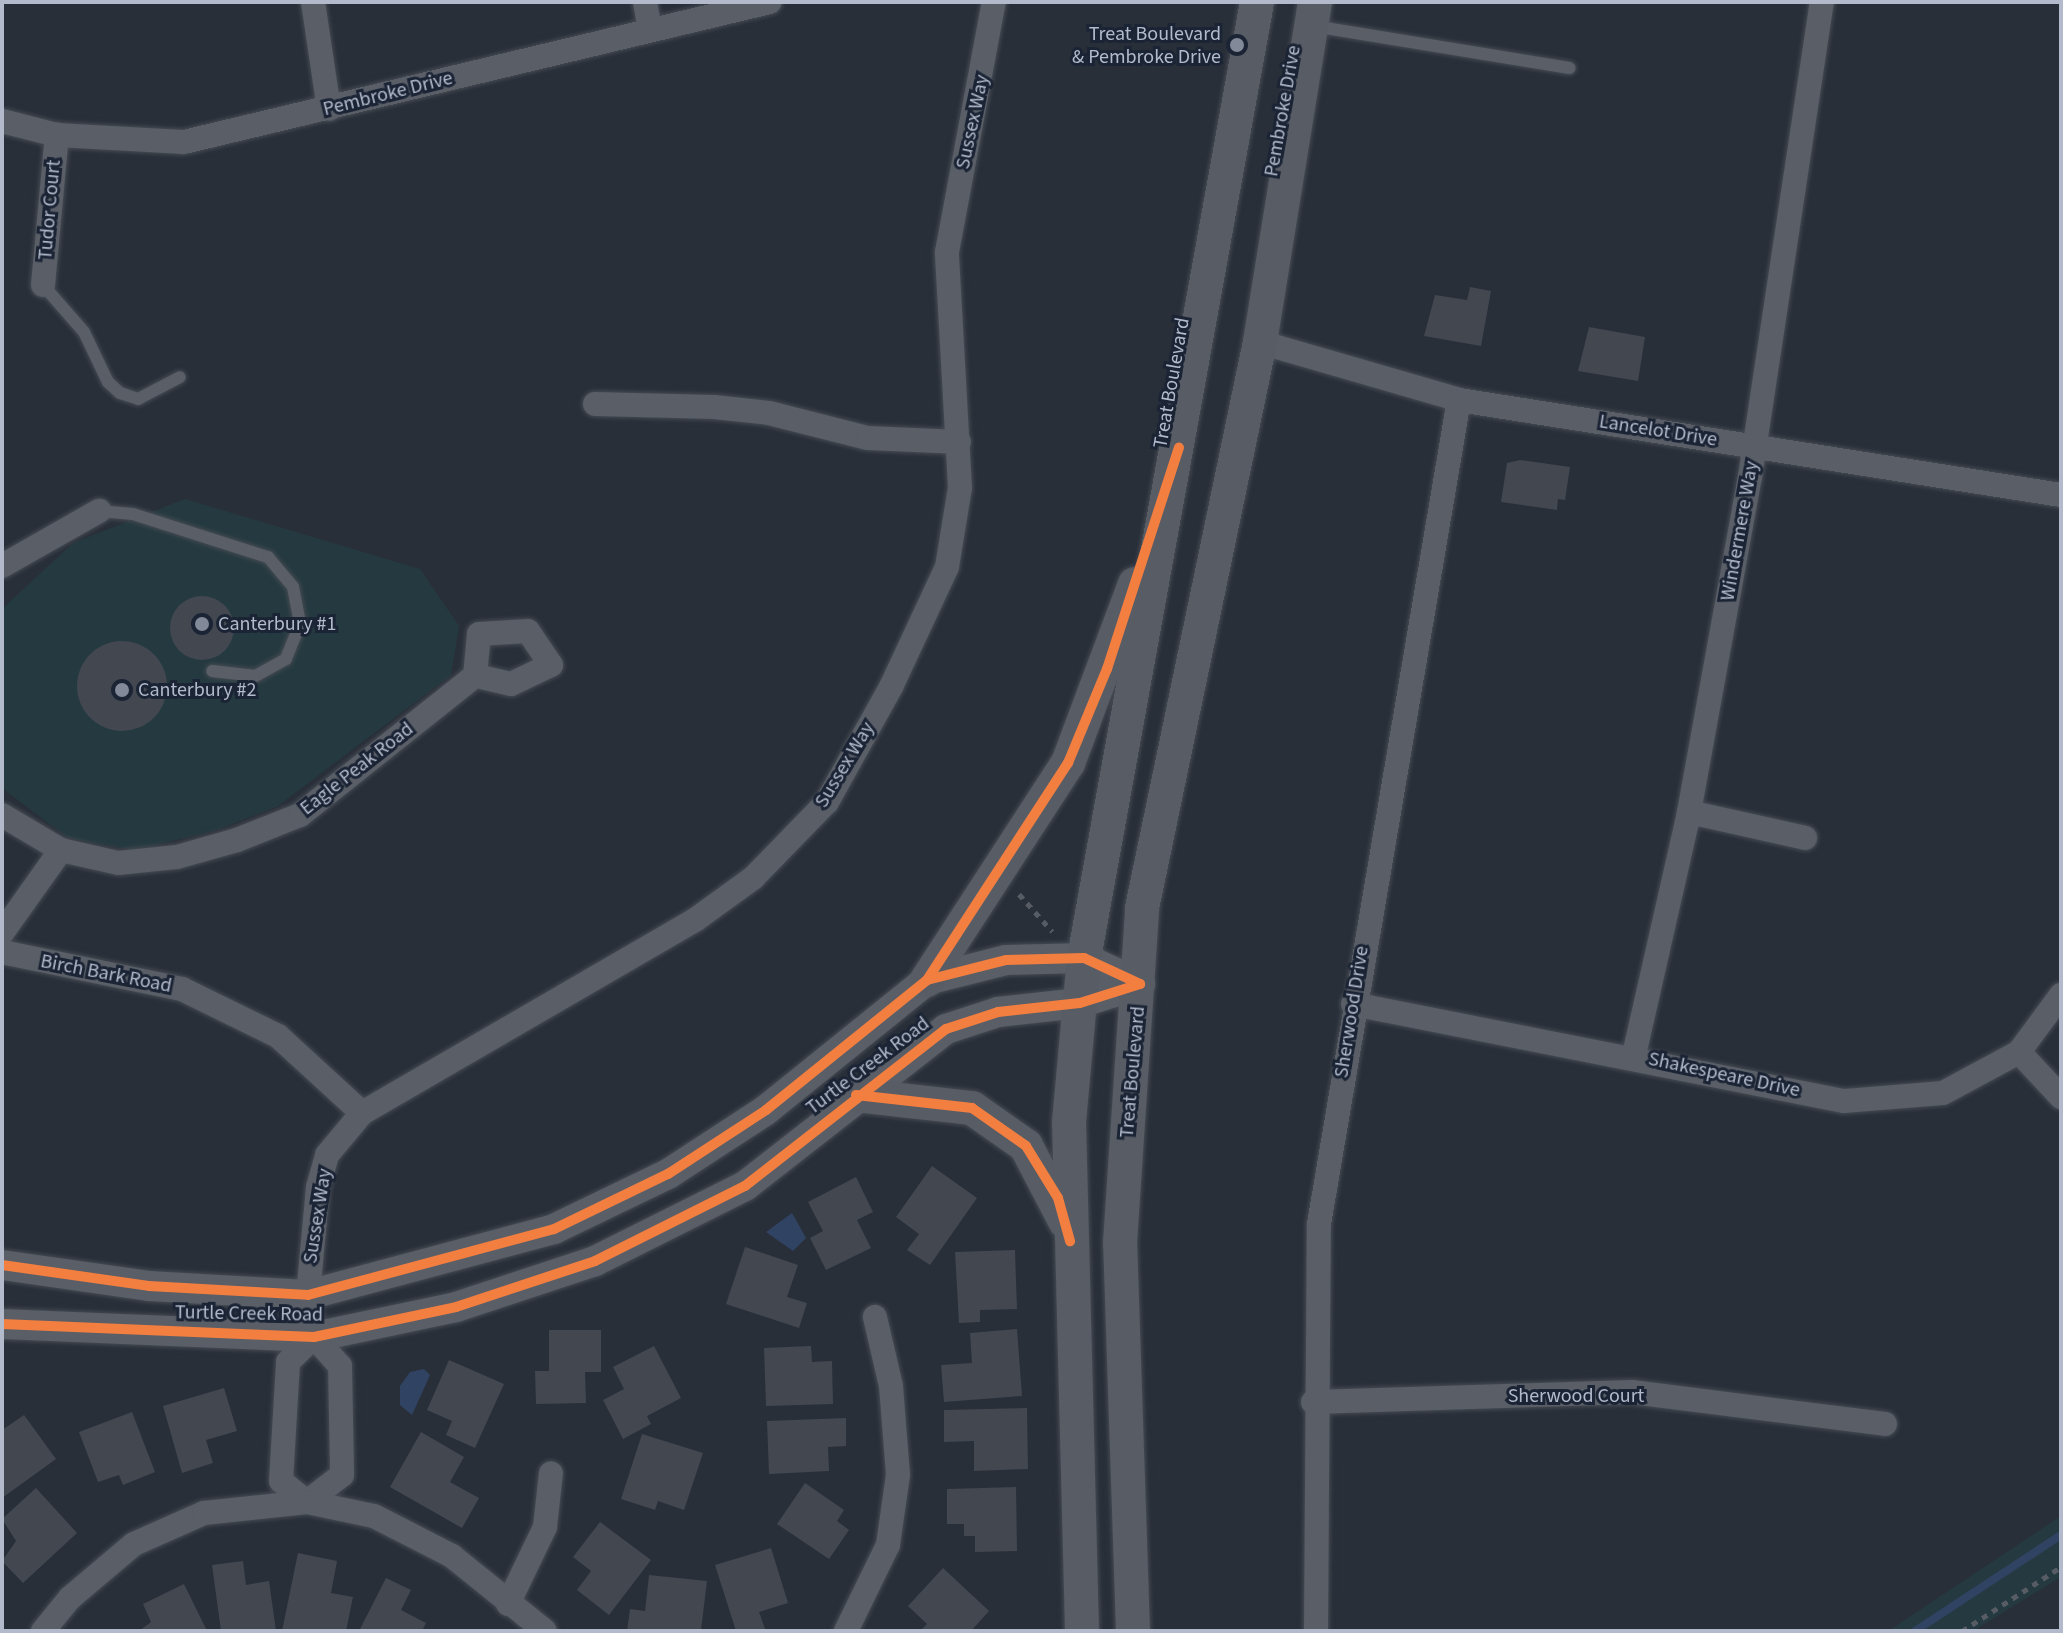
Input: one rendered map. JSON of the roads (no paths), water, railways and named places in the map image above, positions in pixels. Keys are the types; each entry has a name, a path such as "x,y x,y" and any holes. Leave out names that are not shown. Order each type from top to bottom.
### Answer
{"main road":[{"name":"Treat Boulevard","path":"1082,1631 1069,1122 1080,1003 1072,949 1179,447 1257,2"},
{"name":"Treat Boulevard","path":"1133,1631 1120,1243 1140,984 1142,908 1260,342 1281,217 1309,10"},
{"path":"927,980 1068,763 1107,669 1179,447"},
{"path":"856,1095 972,1108 1026,1146 1058,1198 1070,1241"}],"street":[{"path":"313,2 329,109"},
{"path":"645,2 650,29"},
{"name":"Pembroke Drive","path":"2,121 57,135 184,142 770,2"},
{"name":"Sussex Way","path":"314,1337 308,1295 318,1187 327,1155 362,1113 695,920 753,878 827,802 947,567 960,488 947,252 994,2"},
{"name":"Windermere Way","path":"1634,1055 1689,812 1755,445 1822,2"},
{"name":"Tudor Court","path":"43,285 57,135"},
{"name":"Lancelot Drive","path":"1260,342 1459,400 2061,495"},
{"name":"Sherwood Drive","path":"1316,1631 1313,1402 1319,1224 1353,1004 1459,400"},
{"path":"595,404 714,407 769,413 868,438 959,442"},
{"path":"2,566 99,511"},
{"name":"Eagle Peak Road","path":"2,815 61,850 118,863 177,857 300,815 475,676"},
{"path":"1689,812 1805,838"},
{"path":"2,933 61,850"},
{"name":"Turtle Creek Road","path":"2,1265 149,1286 308,1295 554,1229 668,1174 766,1110 927,980 1006,960 1072,949 1140,984"},
{"name":"Birch Bark Road","path":"2,952 182,989 278,1036 362,1113"},
{"name":"Turtle Creek Road","path":"2,1324 314,1337 456,1307 595,1261 745,1186 856,1095 946,1029 998,1012 1080,1003 1140,984"},
{"name":"Shakespeare Drive","path":"1353,1004 1634,1055 1844,1101 1943,1093 2019,1052 2061,995"},
{"path":"2019,1052 2061,1097"},
{"path":"846,1631 888,1545 898,1475 891,1386 875,1317"},
{"path":"314,1337 340,1366 342,1475 307,1502 281,1481 288,1362 314,1337"},
{"name":"Sherwood Court","path":"1313,1402 1632,1392 1885,1424"},
{"path":"508,1604 545,1527 551,1473"},
{"path":"43,1631 70,1598 134,1544 204,1513 307,1502 374,1516 452,1556 545,1631"}],"lane":[{"path":"1309,10 1570,68"},
{"path":"43,285 84,332 108,382 120,393 138,399 180,377"},
{"path":"99,511 133,514 268,557 293,587 300,624 286,659 255,676 212,671"}],"water":[{"path":"792,1213 806,1238 793,1251 766,1232"},
{"path":"424,1369 430,1375 412,1415 400,1405 400,1386 410,1372"}],"waterway":[{"path":"1915,1631 2061,1535"}],"place":[{"name":"Treat Boulevard & Pembroke Drive","path":"1237,45"},
{"name":"Canterbury #1","path":"202,624"},
{"name":"Canterbury #2","path":"122,690"}]}
